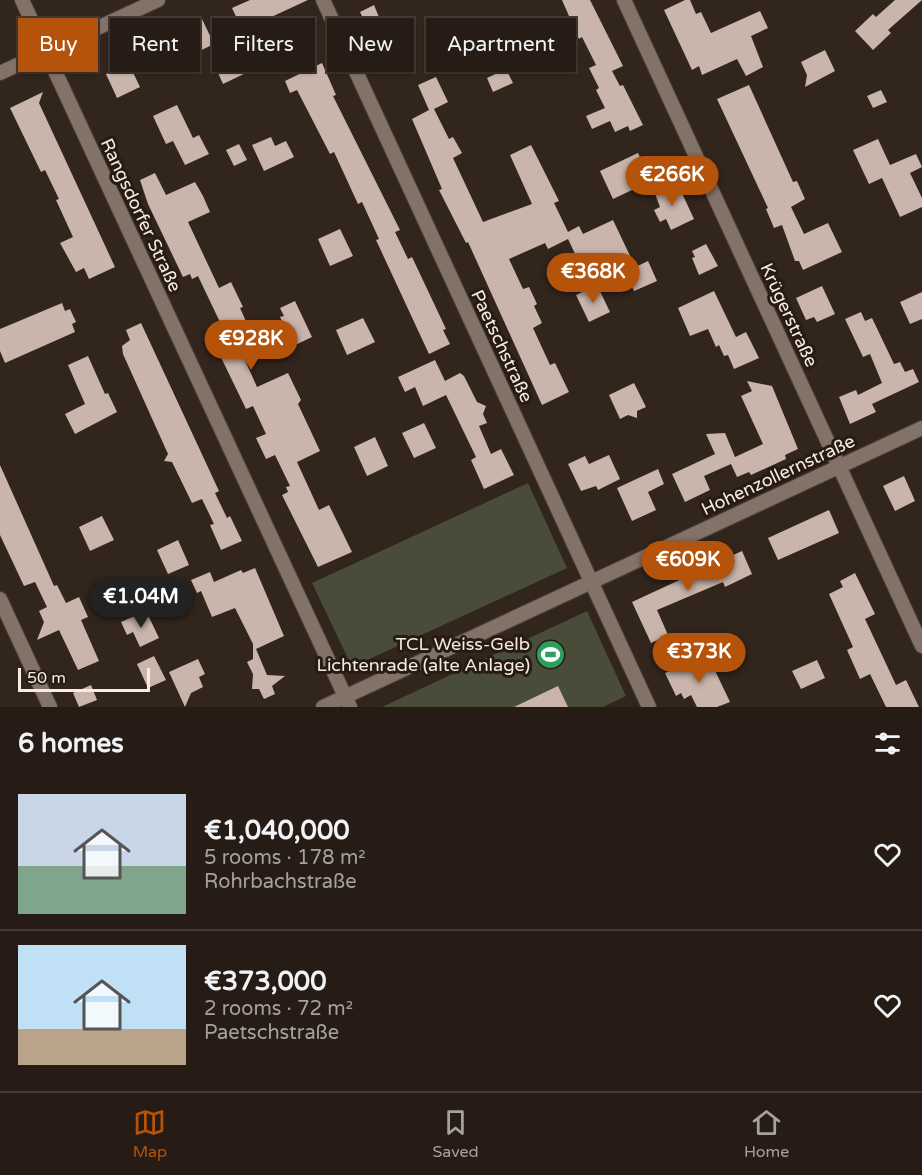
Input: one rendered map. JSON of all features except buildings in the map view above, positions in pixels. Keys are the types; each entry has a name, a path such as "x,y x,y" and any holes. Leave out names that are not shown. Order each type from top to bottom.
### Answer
{"street":[{"name":"Rangsdorfer Straße","path":"22,0 30,18"},
{"path":"98,28 158,0"},
{"name":"Paetschstraße","path":"323,0 649,707"},
{"name":"Krügerstraße","path":"624,0 922,646"},
{"path":"0,73 18,65"},
{"name":"Rangsdorfer Straße","path":"54,72 348,702"},
{"name":"Hohenzollernstraße","path":"323,707 348,702 591,582 922,428"},
{"path":"0,599 50,707"}],"green space":[{"path":"528,483 567,568 352,667 312,583"},
{"name":"TCL Weiss-Gelb Lichtenrade (alte Anlage)","path":"587,611 626,696 603,707 382,707"}],"place":[{"name":"TCL Weiss-Gelb Lichtenrade (alte Anlage)","path":"551,654"}]}
